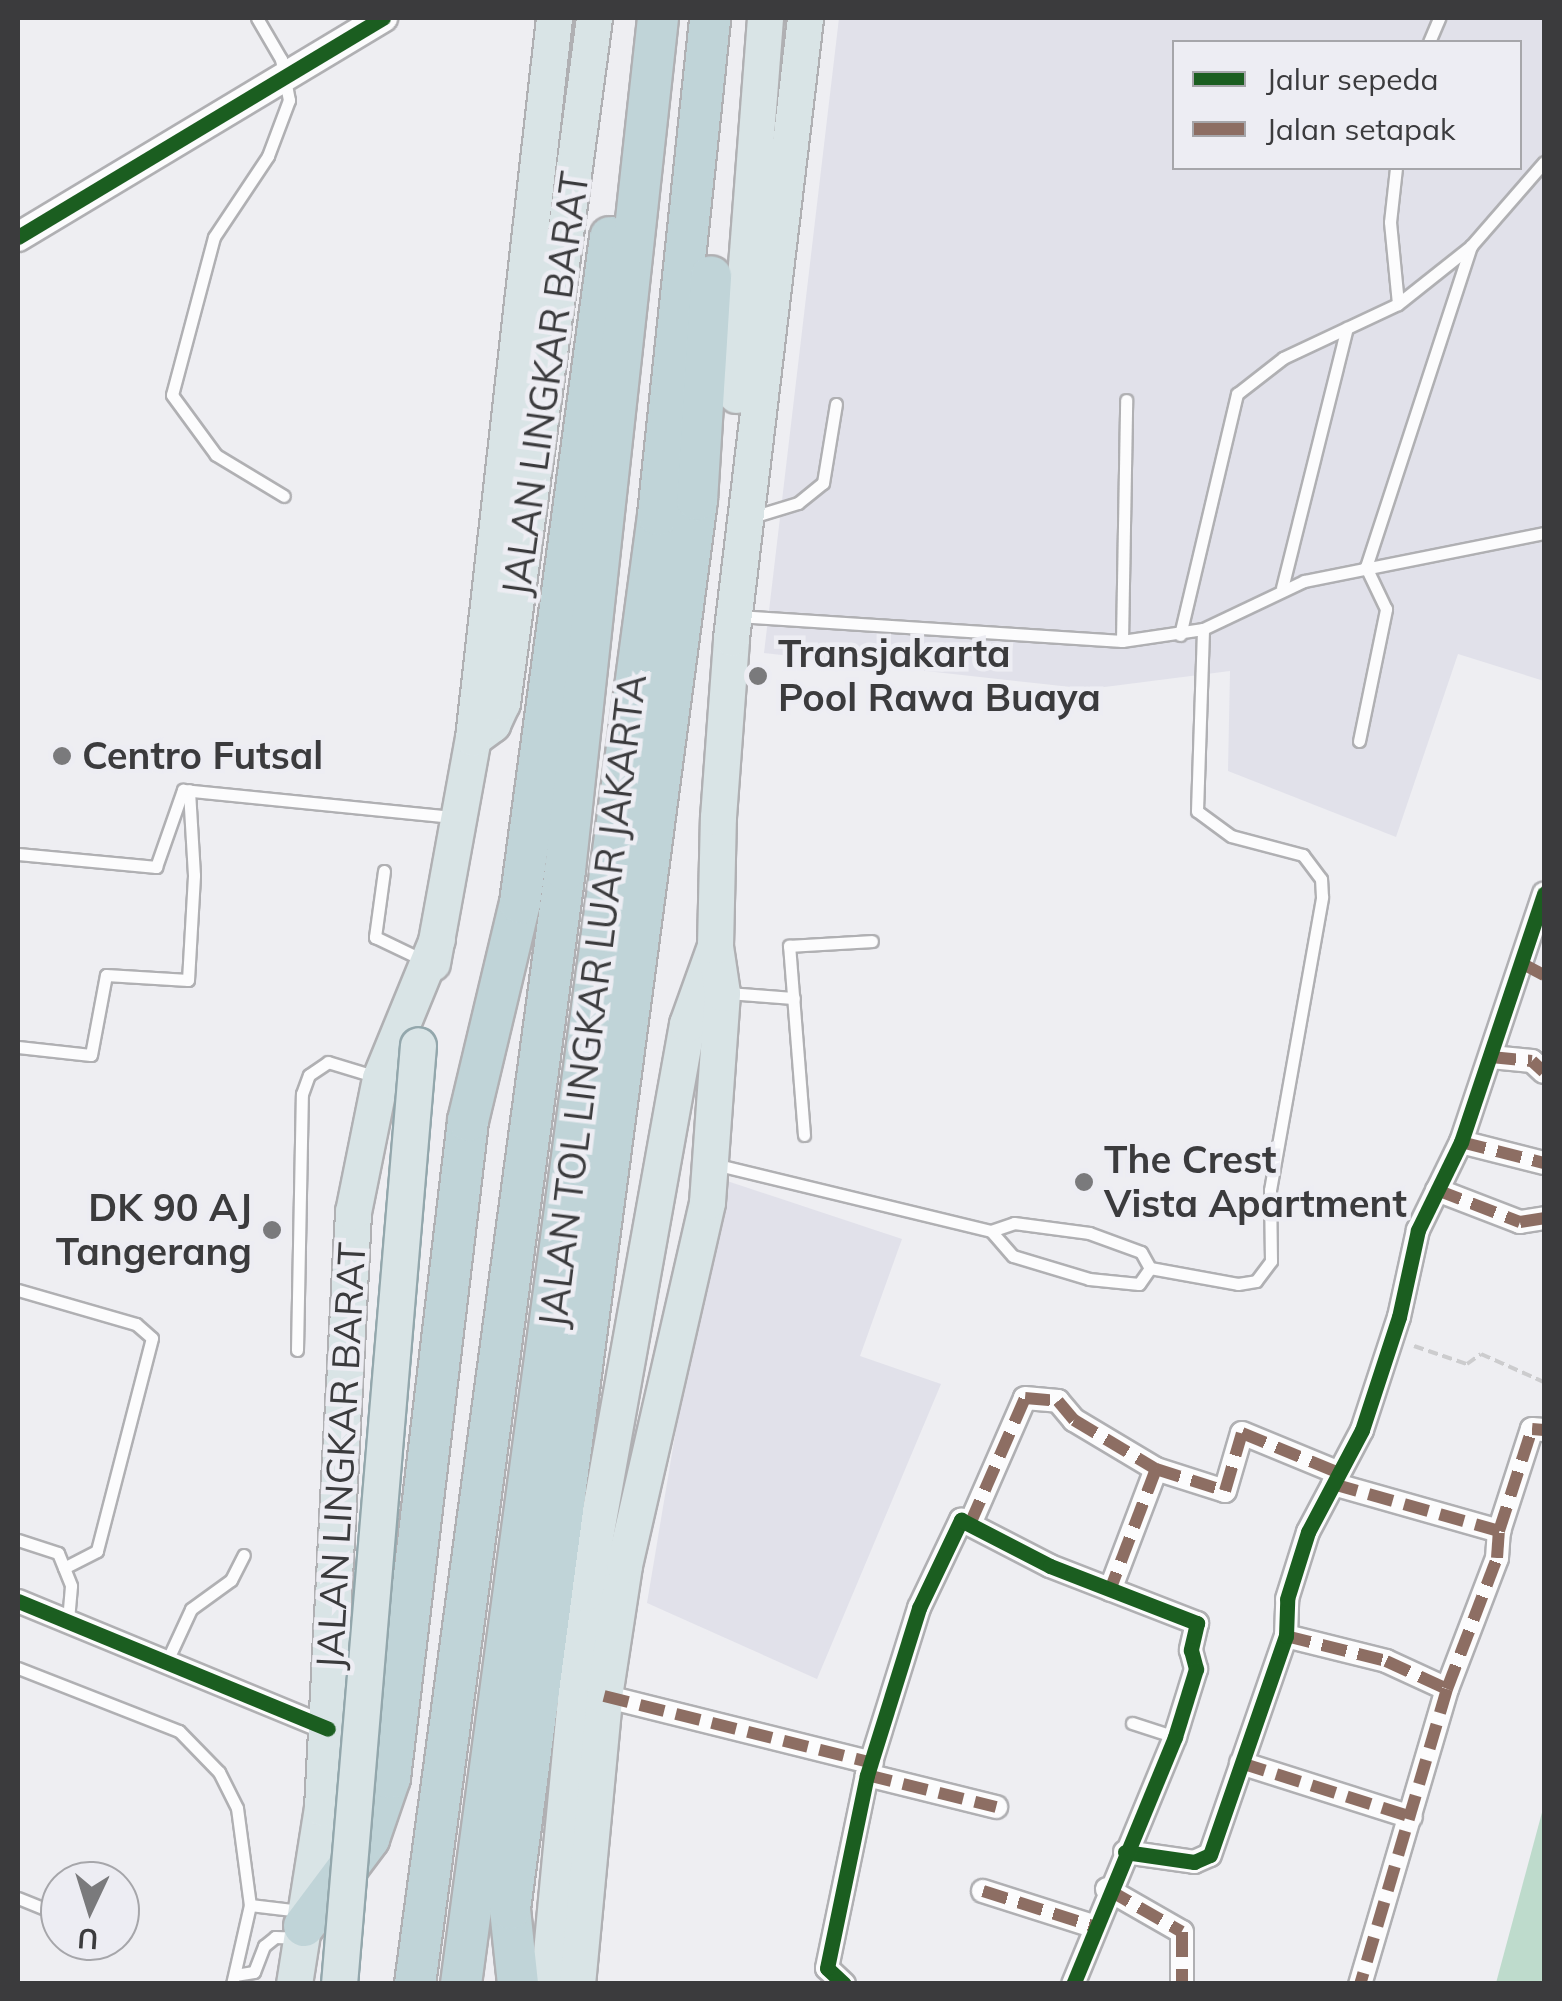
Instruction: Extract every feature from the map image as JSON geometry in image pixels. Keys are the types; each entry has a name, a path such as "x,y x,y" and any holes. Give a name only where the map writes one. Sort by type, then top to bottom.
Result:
{"highway":[{"name":"JALAN TOL LINGKAR LUAR JAKARTA","path":"415,1984 563,889 658,18"},
{"name":"JALAN TOL LINGKAR LUAR JAKARTA","path":"461,1984 549,1354 693,198 710,18"},
{"path":"304,1925 357,1856 390,1778 468,1121 520,903 614,206 647,130"},
{"path":"522,1974 515,1863 697,500 712,224 693,198"}],"main road":[{"name":"JALAN LINGKAR BARAT","path":"339,1984 418,1045 446,816 480,733 502,703 594,18"},
{"path":"734,624 723,565 765,18"},
{"path":"548,1984 585,1592 715,946 744,519 804,18"},
{"name":"JALAN LINGKAR BARAT","path":"480,733 550,25"},
{"name":"JALAN LINGKAR BARAT","path":"294,1984 328,1729 353,1212 380,1078 432,950"},
{"path":"577,1984 604,1696 632,1520 701,1248 710,1163 708,993"}],"street":[{"path":"18,236 383,18"},
{"path":"1125,1852 1204,1861 1286,1636 1287,1599 1308,1532 1362,1430 1392,1339 1418,1230 1460,1142 1544,894"},
{"path":"1522,964 1544,975"},
{"path":"1491,1057 1532,1061 1544,1072"},
{"path":"1460,1142 1544,1163"},
{"path":"1437,1190 1520,1222 1544,1218"},
{"path":"970,1524 1028,1396 1058,1402 1074,1420 1156,1469 1224,1491 1242,1433 1336,1478 1499,1530"},
{"path":"1360,1984 1447,1689 1497,1558 1499,1530 1532,1430 1544,1430"},
{"path":"1110,1590 1156,1469"},
{"path":"844,1984 827,1968 870,1769 919,1608 958,1520 1110,1590 1197,1623 1190,1650 1196,1669 1175,1737 1108,1889 1073,1984"},
{"path":"18,1601 328,1729"},
{"path":"1286,1636 1386,1662 1447,1689"},
{"path":"604,1696 996,1807"},
{"path":"1241,1763 1411,1817"},
{"path":"1108,1889 1182,1932 1182,1984"},
{"path":"983,1892 1093,1926"}],"lane":[{"path":"257,18 285,79 288,100 268,156 214,237 172,394 216,455 284,496"},
{"path":"1180,634 1237,394 1282,358 1398,304 1471,246 1544,162"},
{"path":"1396,170 1390,222 1398,304"},
{"path":"1360,741 1386,610 1366,567 1471,246"},
{"path":"1282,588 1347,328"},
{"path":"1122,641 1126,400"},
{"path":"744,519 798,503 823,483 836,404"},
{"path":"734,624 1122,641 1203,630 1282,588 1366,567 1544,533"},
{"path":"1150,1268 1238,1284 1256,1281 1271,1261 1270,1190 1322,897 1321,879 1304,855 1231,836 1197,811 1203,630"},
{"path":"18,1047 91,1055 106,975 188,980 194,876 190,790"},
{"path":"18,854 156,867 177,794 190,790 446,816"},
{"path":"384,871 375,937 432,950"},
{"path":"804,1135 794,941 872,941"},
{"path":"708,993 794,998"},
{"path":"297,1350 302,1094 309,1075 328,1062 380,1078"},
{"path":"710,1163 991,1230 1014,1223 1088,1233 1141,1252 1150,1268"},
{"path":"991,1230 1013,1256 1088,1279 1138,1284 1150,1268"},
{"path":"18,1290 136,1324 152,1338 98,1551 64,1568"},
{"path":"18,1540 52,1550 64,1568 72,1586 68,1620"},
{"path":"167,1661 190,1609 230,1580 244,1555"},
{"path":"18,1668 163,1724 219,1772 238,1808 250,1905 233,1979"},
{"path":"1132,1723 1175,1737"},
{"path":"250,1905 304,1925"},
{"path":"233,1979 254,1972 264,1946 304,1925"}],"path":[{"path":"1392,1339 1466,1364 1481,1354 1544,1382"}],"shaded area":[{"path":"839,18 1544,18 1544,681 1458,654 1396,837 1228,771 1230,671 1089,689 764,653"},
{"path":"718,1178 902,1239 860,1356 941,1384 817,1679 647,1603"}],"green space":[{"path":"1544,1805 1544,1983 1496,1983"}],"marked path":[{"path":"1523,964 1544,975"},
{"path":"1491,1057 1532,1061 1544,1072"},
{"path":"1461,1142 1544,1163"},
{"path":"1437,1190 1520,1222 1544,1218"},
{"path":"970,1524 1025,1398 1058,1401 1074,1420 1156,1469 1110,1590"},
{"path":"1447,1689 1497,1558 1499,1531 1532,1429 1544,1430"},
{"path":"1156,1469 1225,1491 1242,1433 1339,1473"},
{"path":"1333,1484 1499,1531"},
{"path":"1286,1636 1386,1661 1447,1689 1360,1984"},
{"path":"604,1696 872,1763"},
{"path":"1241,1763 1411,1817"},
{"path":"867,1775 996,1807"},
{"path":"1107,1889 1182,1932 1182,1984"},
{"path":"983,1891 1093,1926"}],"cycle path":[{"path":"18,237 383,18"},
{"path":"1125,1852 1194,1862 1210,1855 1286,1636 1287,1599 1308,1532 1362,1430 1399,1317 1418,1230 1461,1142 1544,894"},
{"path":"844,1984 827,1968 867,1775 919,1608 961,1520 1050,1566 1197,1623 1191,1650 1196,1669 1175,1737 1073,1984"},
{"path":"18,1601 328,1729"}],"place":[{"name":"Transjakarta Pool Rawa Buaya","path":"758,676"},
{"name":"Centro Futsal","path":"62,756"},
{"name":"The Crest Vista Apartment","path":"1084,1182"},
{"name":"DK 90 AJ Tangerang","path":"272,1230"}]}
